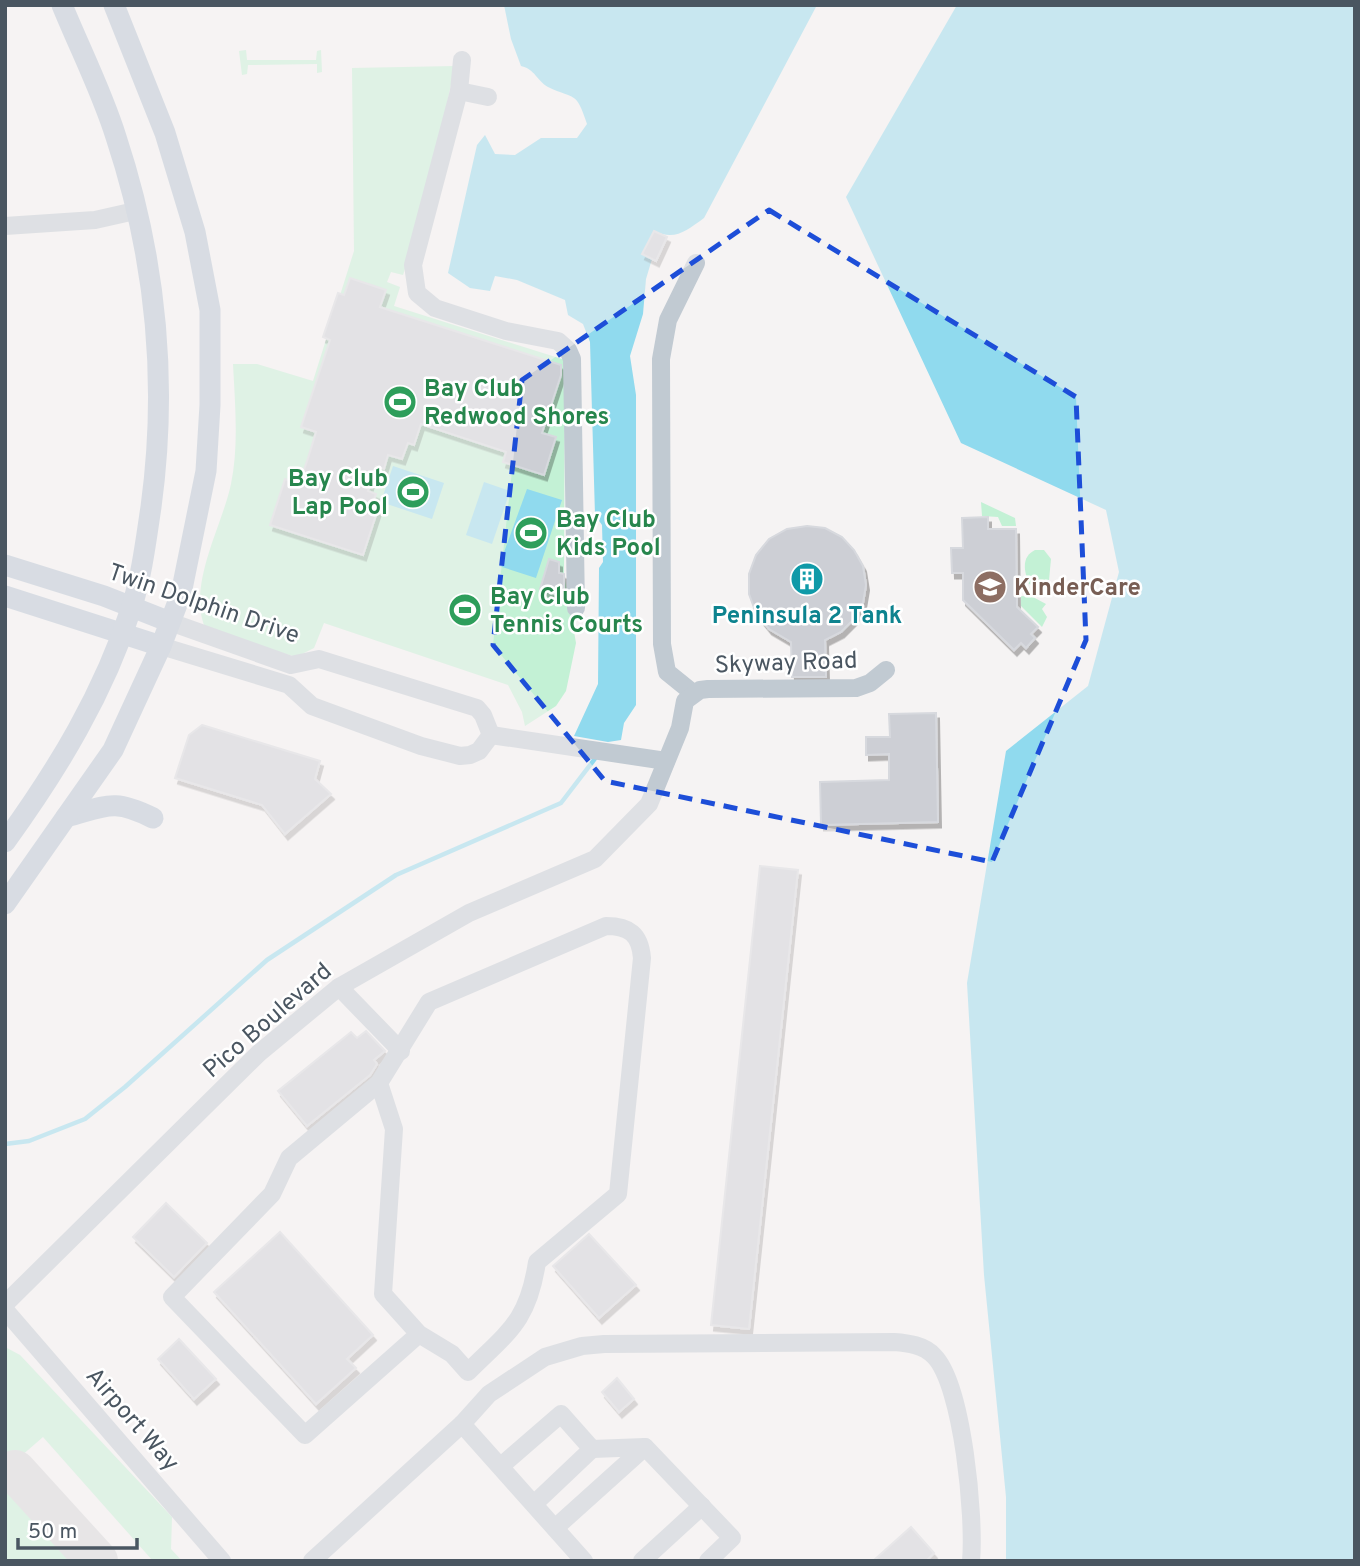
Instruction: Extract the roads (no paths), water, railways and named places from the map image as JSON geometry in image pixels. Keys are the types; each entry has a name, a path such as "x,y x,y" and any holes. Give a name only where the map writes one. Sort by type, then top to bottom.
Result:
{"main road":[{"path":"5,842 51,780 75,738 131,607 149,525 160,408 156,311 135,211 116,137 62,5"},
{"path":"5,904 113,750 161,646 181,594 206,471 210,405 209,310 195,232 165,133 114,5"},
{"name":"Twin Dolphin Drive","path":"5,565 170,622"},
{"name":"Twin Dolphin Drive","path":"5,596 161,646"},
{"path":"66,817 113,804 127,805 153,818"}],"street":[{"path":"462,60 458,92 413,265 414,282 422,299 435,308 506,331 558,341 568,350 572,359 576,608"},
{"path":"458,92 488,97"},
{"path":"5,226 95,220 135,211"},
{"path":"692,693 667,672 662,644 662,359 668,320 696,263"},
{"name":"Twin Dolphin Drive","path":"161,646 289,685 312,706 421,746 460,756 470,755 479,751 491,735 484,715 477,708 319,659 305,664 278,661 170,622"},
{"name":"Skyway Road","path":"610,844 649,804 680,728 685,701 692,693 708,689 856,688 870,683 886,670"},
{"path":"491,735 666,761"},
{"name":"Pico Boulevard","path":"5,1304 259,1053 339,987 470,914 595,859 610,844"},
{"path":"379,1083 394,1129 383,1294 419,1334 452,1354 468,1373 522,1317 532,1292 537,1262 618,1194 641,944 635,933 628,929 606,926 492,972 429,1002 379,1083 289,1158 272,1194 172,1297 305,1435 419,1334"},
{"path":"339,987 401,1051"},
{"name":"Airport Way","path":"5,1310 222,1561"},
{"path":"313,1561 461,1424 489,1394 545,1357 582,1346 912,1343 934,1355 940,1364 957,1416 972,1510 971,1561"},
{"path":"501,1466 561,1414 592,1449"},
{"path":"461,1424 584,1561"},
{"path":"534,1504 592,1449 645,1447 732,1538 708,1561"},
{"path":"555,1528 645,1447"},
{"path":"642,1561 702,1506"}],"water":[{"path":"504,5 817,5 704,218 674,235 654,231 643,254 652,259 646,279 643,314 630,356 636,395 636,705 624,723 621,740 608,742 574,736 598,684 599,568 603,562 602,525 595,515 590,342 583,324 568,315 565,300 517,280 495,276 490,291 470,288 448,273 477,145 485,135 495,154 515,155 541,138 577,138 587,124 574,98 548,87 530,70 521,66 511,39"},
{"path":"957,5 1355,5 1355,1561 1006,1561 1006,1497 984,1275 967,983 1006,751 1088,686 1119,572 1106,510 961,443 846,197"},
{"name":"Bay Club Lap Pool","path":"393,466 444,483 432,519 381,502"},
{"path":"484,482 510,491 492,544 466,535"},
{"name":"Bay Club Kids Pool","path":"527,489 562,500 536,578 499,566"}],"waterway":[{"path":"5,1144 29,1141 85,1119 125,1087 267,960 396,875 561,803 597,756"}],"place":[{"name":"Bay Club Redwood Shores","path":"400,402"},
{"name":"Bay Club Lap Pool","path":"413,492"},
{"name":"Bay Club Kids Pool","path":"531,533"},
{"name":"Peninsula 2 Tank","path":"807,579"},
{"name":"KinderCare","path":"990,587"},
{"name":"Bay Club Tennis Courts","path":"465,610"}]}
